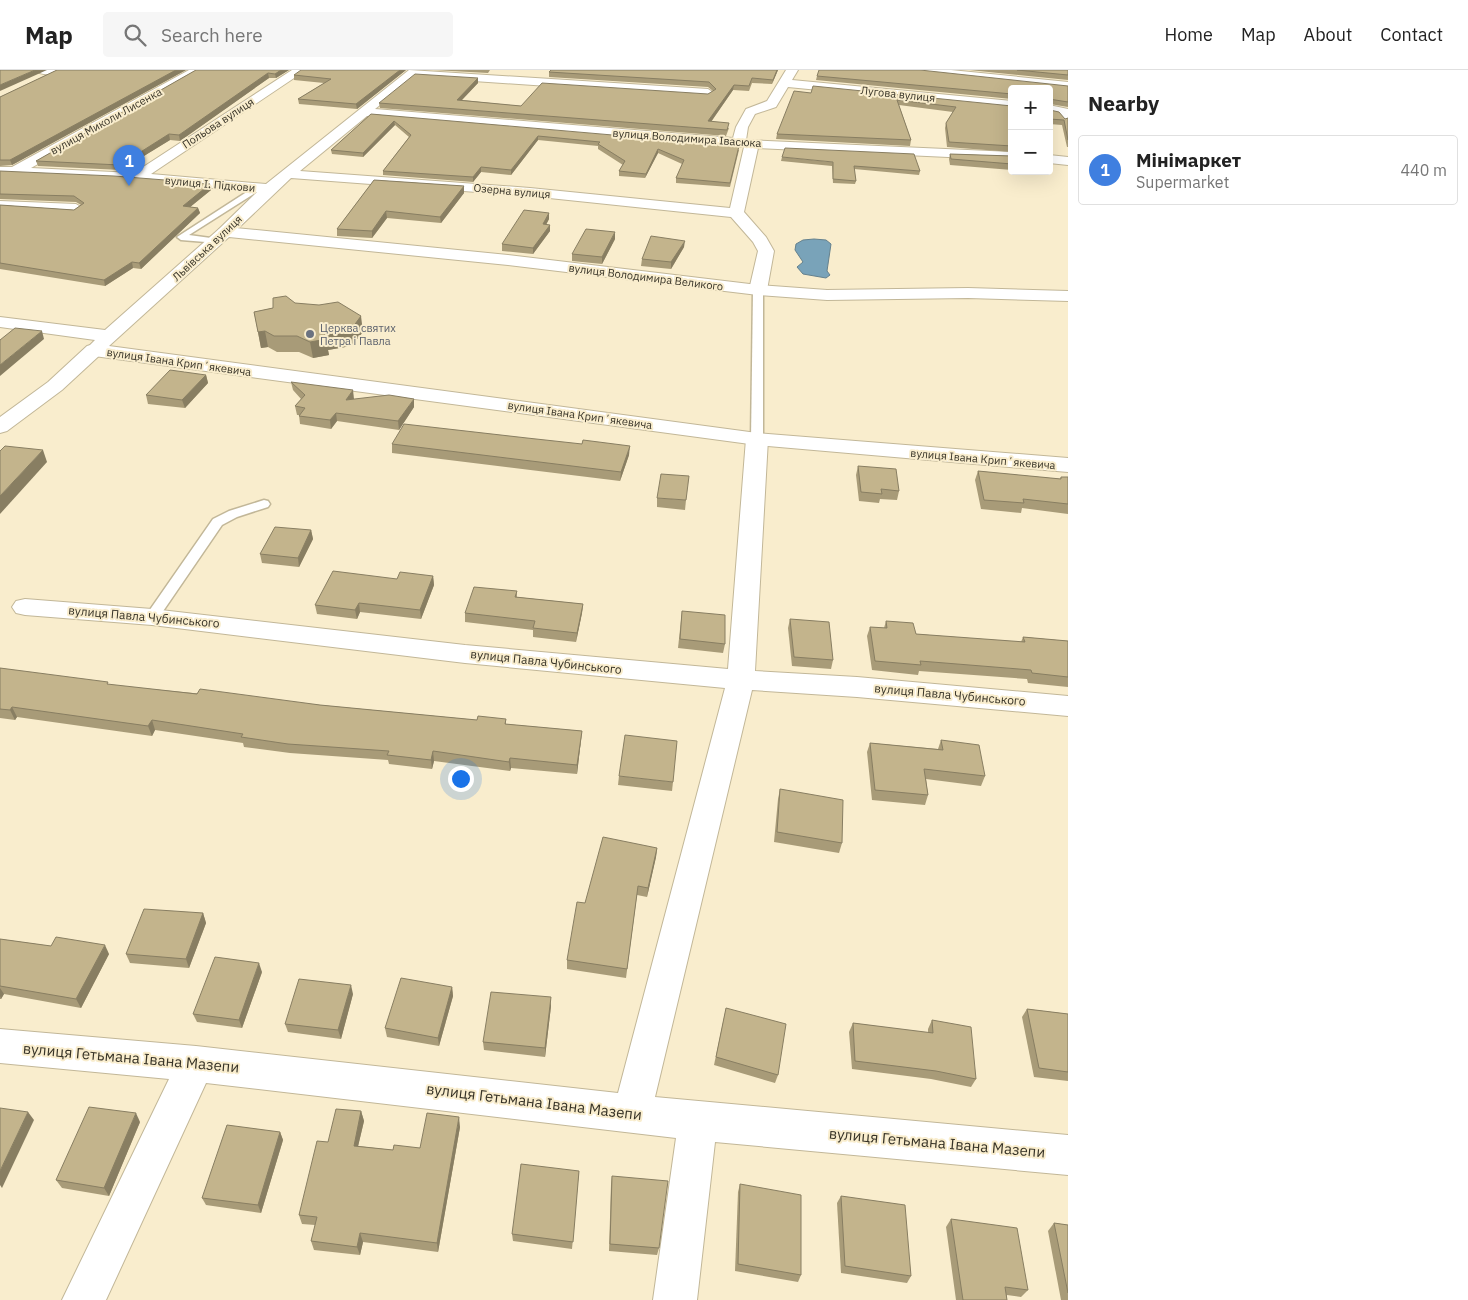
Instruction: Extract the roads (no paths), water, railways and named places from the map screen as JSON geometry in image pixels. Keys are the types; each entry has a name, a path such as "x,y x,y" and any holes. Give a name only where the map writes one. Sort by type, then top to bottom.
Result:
{"street":[{"path":"40,70 59,71"},
{"name":"вулиця Миколи Лисенка","path":"16,171 197,70"},
{"name":"Польова вулиця","path":"137,177 300,70"},
{"path":"758,290 766,251 760,240 736,213 746,144 742,127 750,112 772,104 792,70"},
{"path":"919,70 1068,86"},
{"path":"986,70 1014,77 1016,81"},
{"path":"33,83 59,71"},
{"path":"414,71 708,92"},
{"name":"Львівська вулиця","path":"0,427 55,386 220,236 264,189 288,174 414,71"},
{"name":"Лугова вулиця","path":"784,83 1008,105"},
{"path":"1053,110 1064,112 1068,119"},
{"name":"вулиця Володимира Івасюка","path":"363,112 746,144 1008,156"},
{"path":"1053,159 1068,161"},
{"name":"вулиця І. Підкови","path":"0,172 16,171 137,177 264,189"},
{"name":"Озерна вулиця","path":"288,174 530,192 736,213"},
{"path":"0,205 76,209"},
{"name":"вулиця Володимира Великого","path":"220,236 508,260 758,290 826,295 968,293 1068,296"},
{"path":"0,322 109,336"},
{"name":"вулиця Івана Крипʼякевича","path":"94,350 757,439 1068,465"},
{"path":"632,1114 741,680 757,439"},
{"name":"вулиця Павла Чубинського","path":"25,607 152,617 293,632 465,654 741,680 857,687 1068,706"},
{"name":"вулиця Гетьмана Івана Мазепи","path":"0,1046 196,1064 698,1122 1068,1156"},
{"path":"84,1300 196,1064"},
{"path":"675,1300 698,1122"}],"lane":[{"path":"220,236 181,237 264,189"},
{"path":"757,439 758,290"},
{"path":"152,617 217,522 233,514 264,504"}],"water":[{"path":"803,240 826,240 831,244 827,271 830,275 826,278 803,274 797,267 803,262 795,250 796,244"}],"place":[{"name":"Мінімаркет","path":"129,186"},
{"name":"Церква святих Петра і Павла","path":"310,334"}]}
